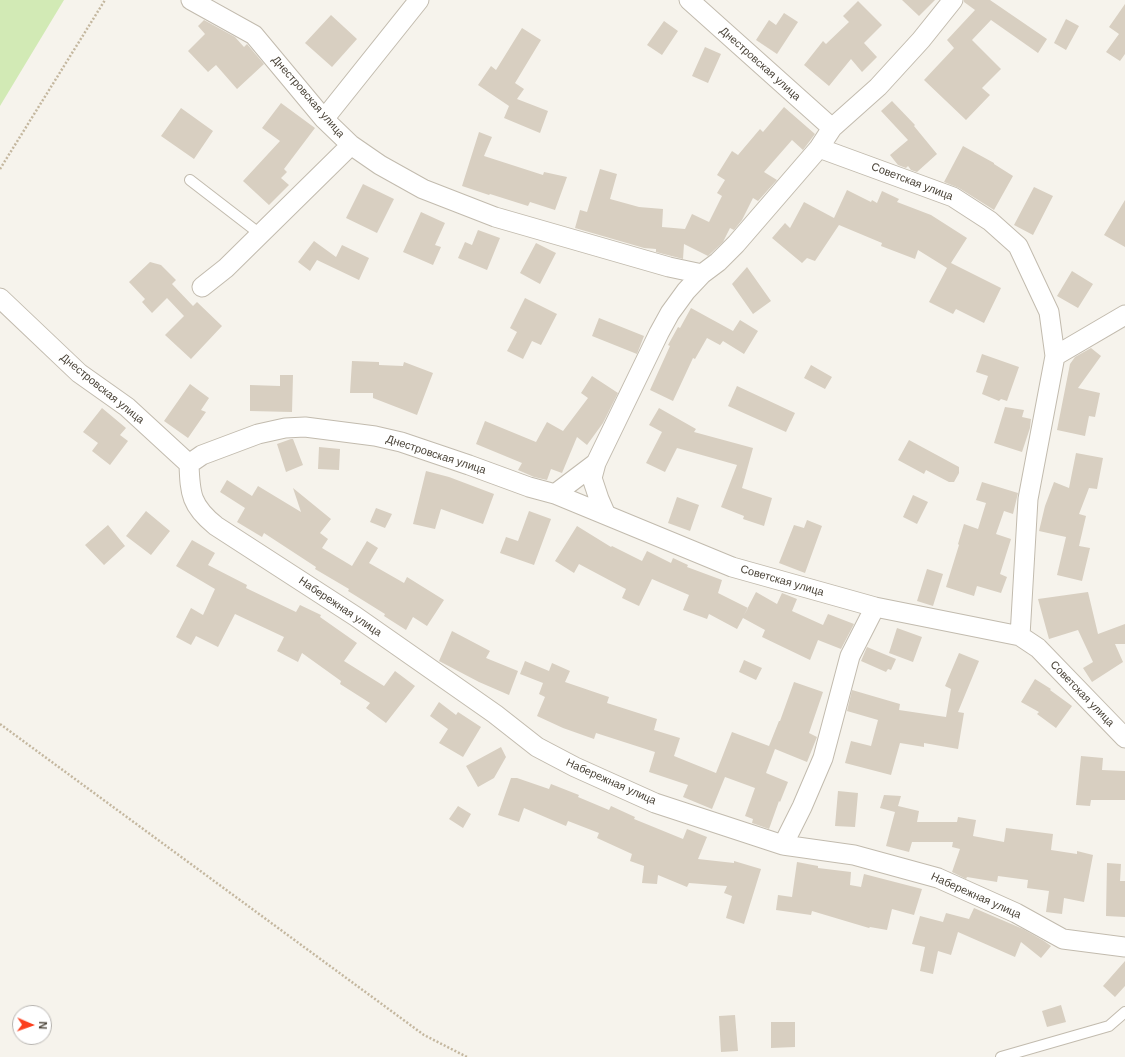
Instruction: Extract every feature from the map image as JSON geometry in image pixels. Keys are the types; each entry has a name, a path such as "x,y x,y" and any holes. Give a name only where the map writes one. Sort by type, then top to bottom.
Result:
{"street":[{"name":"Днестровская улица","path":"191,0 254,34 324,119 351,145 380,165 423,189 495,217 669,267 702,274"},
{"path":"324,119 419,0"},
{"name":"Днестровская улица","path":"689,0 832,128"},
{"path":"606,515 598,499 592,478 596,463 670,313 686,291 702,274 718,262 736,244 819,148 832,128 878,87 921,40 953,0"},
{"path":"202,287 226,268 351,145"},
{"name":"Советская улица","path":"819,148 953,197 990,221 1018,246 1048,312 1055,356 1028,499 1020,636"},
{"name":"Днестровская улица","path":"0,298 79,373 127,407 189,464 202,455 258,434 285,428 305,427 375,436 401,442 529,487 555,494"},
{"path":"1055,356 1125,316"},
{"path":"555,494 596,463"},
{"name":"Набережная улица","path":"189,464 190,488 197,507 203,516 216,526 356,616 495,714 537,747 575,767 655,803 783,845 854,854 938,878 1016,913 1063,939 1125,947"},
{"name":"Советская улица","path":"555,494 732,567 875,607 1020,636 1038,648 1125,738"},
{"path":"783,845 802,807 823,758 850,656 875,607"}],"lane":[{"path":"190,180 260,234"},
{"path":"1001,1057 1109,1026 1125,1012"}],"path":[{"path":"0,169 105,0"},
{"path":"0,724 424,1035 467,1057"}],"green space":[{"path":"0,0 64,0 0,106"}],"building":[{"path":"902,0 935,0 919,16"},
{"path":"964,0 990,0 1047,39 1038,53 991,20 972,40 1001,69 982,88 990,95 966,120 924,80 954,48 947,40 975,10 964,2"},
{"path":"858,1 882,25 864,43 877,57 862,72 851,59 829,86 804,65 823,41 826,44 849,22 843,16"},
{"path":"1125,4 1125,54 1120,61 1106,52 1119,34 1109,27"},
{"path":"784,13 798,22 777,54 756,40 769,20 776,25"},
{"path":"331,15 357,39 332,67 305,43"},
{"path":"1066,19 1079,26 1066,50 1054,43"},
{"path":"204,20 235,37 244,47 247,44 264,64 237,89 216,65 208,72 188,51 205,34 198,26"},
{"path":"664,21 678,31 662,55 647,45"},
{"path":"522,28 541,40 515,83 524,89 517,99 548,111 540,133 504,118 509,106 478,85 491,66 496,70"},
{"path":"705,47 721,54 708,83 692,76"},
{"path":"892,101 915,125 914,126 937,154 917,172 911,170 908,166 906,168 898,165 890,155 908,140 881,111"},
{"path":"281,103 315,128 284,169 287,172 281,178 289,185 269,205 243,181 280,141 262,128"},
{"path":"784,107 815,134 803,150 792,140 764,172 777,180 758,201 753,198 742,220 734,230 730,228 723,242 708,256 684,244 683,259 656,252 656,249 644,248 575,228 580,210 587,212 600,169 617,174 610,199 639,207 663,209 662,227 685,229 692,214 709,222 722,196 717,193 725,180 717,175 732,151 738,155 760,129 763,132"},
{"path":"181,108 213,131 194,159 161,136"},
{"path":"479,132 492,137 484,156 543,175 544,172 567,177 555,210 530,202 528,206 462,186"},
{"path":"963,146 994,163 1013,176 994,210 959,188 944,182"},
{"path":"363,184 394,199 377,233 346,218"},
{"path":"1034,187 1053,196 1033,235 1014,225"},
{"path":"847,190 871,202 872,200 877,203 882,191 899,199 897,202 931,215 967,238 951,263 1001,288 984,323 956,309 953,314 929,302 947,268 918,250 915,259 881,246 882,243 839,225 815,261 807,258 802,263 772,238 785,223 790,228 804,202 834,218"},
{"path":"1125,200 1125,247 1104,235"},
{"path":"421,212 445,223 435,245 441,247 433,265 403,252"},
{"path":"478,230 500,238 487,270 458,258 465,242 472,245"},
{"path":"314,241 336,257 342,245 369,258 359,280 317,260 310,271 298,262"},
{"path":"536,243 556,253 540,284 520,273"},
{"path":"150,262 161,265 176,280 172,284 193,306 197,302 222,326 191,359 165,335 184,316 167,298 152,313 142,302 145,299 129,282"},
{"path":"747,267 771,301 753,314 732,284"},
{"path":"1072,271 1093,284 1078,308 1057,296"},
{"path":"525,298 557,314 541,345 532,341 523,359 507,351 517,332 510,328"},
{"path":"691,308 733,331 740,320 758,331 744,354 723,341 720,345 707,338 695,359 693,358 673,401 650,390 670,346 668,345 678,327 680,328"},
{"path":"599,318 644,336 637,354 592,336"},
{"path":"1091,348 1101,356 1078,388 1100,393 1095,417 1089,416 1085,436 1057,430 1070,364 1075,357"},
{"path":"982,354 1019,367 1007,401 1001,399 999,401 982,394 988,376 976,372"},
{"path":"352,361 379,362 379,365 403,366 404,362 433,373 417,415 373,398 373,393 350,393"},
{"path":"811,365 832,377 825,389 804,378"},
{"path":"280,375 293,375 292,412 250,411 250,385 280,386"},
{"path":"592,376 618,393 603,423 587,445 577,437 562,473 551,469 547,480 534,477 518,470 522,463 476,444 485,421 536,442 547,422 563,431 588,398 581,393"},
{"path":"190,384 209,398 201,410 206,412 188,438 164,421"},
{"path":"737,386 795,413 786,432 728,406"},
{"path":"1005,407 1024,410 1022,417 1031,419 1030,428 1022,452 994,443"},
{"path":"102,408 126,428 120,435 128,441 110,465 92,451 98,443 83,432"},
{"path":"659,408 696,429 694,432 753,448 742,488 772,498 764,526 743,519 744,516 721,507 737,465 677,448 665,472 646,463 662,432 649,425"},
{"path":"293,439 303,465 286,472 277,444"},
{"path":"909,440 959,467 959,473 954,482 949,482 926,470 924,474 898,460"},
{"path":"319,447 340,449 339,470 318,469"},
{"path":"1076,453 1103,458 1097,489 1089,488 1079,514 1086,516 1079,546 1090,548 1082,581 1057,575 1066,537 1039,531 1045,506 1054,482 1069,488"},
{"path":"426,471 449,477 494,494 483,524 441,509 435,529 413,524"},
{"path":"227,480 252,496 258,486 301,512 293,488 331,519 320,533 328,539 322,548 352,566 367,541 378,548 369,563 404,583 407,577 444,600 427,626 413,617 406,630 384,616 385,614 348,591 349,589 315,569 316,567 264,533 262,537 237,522 245,508 220,492"},
{"path":"982,482 1018,493 1013,514 1004,511 996,534 1011,539 1000,574 1007,577 1001,593 977,586 974,596 946,587 964,524 978,529 986,503 976,500"},
{"path":"913,495 928,502 917,524 903,517"},
{"path":"677,497 699,505 690,531 668,523"},
{"path":"376,508 392,514 385,528 370,522"},
{"path":"146,511 170,531 151,555 126,536"},
{"path":"529,511 551,519 534,565 500,553 506,537 518,541"},
{"path":"807,520 822,526 805,573 779,563 794,525 804,528"},
{"path":"108,525 125,546 104,565 85,545"},
{"path":"577,526 611,547 612,546 642,561 647,551 671,563 673,558 688,565 687,567 722,580 718,593 748,608 756,592 777,604 782,593 797,599 792,611 823,625 828,614 854,624 841,649 818,640 810,660 762,637 765,630 743,618 737,629 709,614 707,619 683,610 689,595 652,579 639,606 622,598 626,589 579,564 574,573 555,561"},
{"path":"192,540 215,553 208,565 247,585 246,588 296,612 300,605 321,615 320,617 357,643 344,661 384,686 395,671 415,686 386,723 366,708 370,703 340,684 341,681 302,653 298,662 277,651 284,637 235,614 218,647 196,636 191,645 176,637 191,608 203,615 215,589 176,566"},
{"path":"927,569 943,574 933,606 917,601"},
{"path":"1088,592 1098,634 1125,624 1125,644 1115,644 1123,662 1092,682 1083,668 1093,662 1078,630 1049,639 1038,599"},
{"path":"897,628 922,637 913,662 889,653"},
{"path":"452,631 490,651 486,658 518,671 509,695 479,682 439,661"},
{"path":"867,647 896,659 891,670 888,669 886,672 861,661"},
{"path":"959,653 979,661 958,712 964,713 958,749 924,743 924,747 900,743 891,775 845,763 851,741 871,746 878,720 847,711 852,690 900,704 899,710 946,717 951,689 945,686"},
{"path":"744,660 762,668 756,680 739,672"},
{"path":"525,661 549,671 552,663 570,671 565,682 609,697 607,703 657,719 654,730 680,738 674,756 716,773 732,732 769,746 794,682 823,692 809,733 817,737 807,762 775,749 766,773 788,782 780,802 779,801 769,829 752,823 753,819 745,816 755,788 725,777 712,809 683,797 688,785 649,772 655,752 596,733 594,739 563,728 537,716 545,697 539,694 543,683 520,674"},
{"path":"1035,679 1051,689 1050,690 1072,706 1056,728 1037,714 1039,712 1021,702"},
{"path":"439,702 456,715 458,712 481,727 463,757 439,743 448,729 430,716"},
{"path":"501,747 506,757 494,778 478,787 466,766"},
{"path":"1081,756 1103,758 1102,770 1125,771 1125,800 1091,800 1090,806 1076,805"},
{"path":"511,778 517,778 549,789 551,784 579,795 578,797 609,810 611,806 635,817 634,819 683,839 687,829 707,837 698,859 734,863 734,861 761,869 744,924 726,918 732,896 724,893 727,886 689,883 687,887 658,875 657,884 642,883 644,866 630,861 632,854 597,838 599,833 568,821 566,826 524,808 519,822 498,815"},
{"path":"838,791 858,793 855,827 835,826"},
{"path":"884,795 901,796 898,806 919,811 917,822 957,822 958,817 976,820 973,836 1004,842 1006,828 1053,834 1051,850 1077,854 1077,851 1093,855 1084,902 1064,898 1062,914 1046,912 1049,891 1027,888 1028,880 998,876 997,882 967,877 966,879 952,872 960,849 952,847 953,842 912,842 909,852 886,846 895,812 880,808"},
{"path":"458,806 471,814 463,828 449,819"},
{"path":"797,862 818,866 818,868 851,872 850,885 861,887 864,874 922,889 914,915 892,909 887,930 869,928 812,911 811,915 776,910 778,895 792,897"},
{"path":"1107,863 1121,864 1120,881 1125,881 1125,917 1106,916"},
{"path":"974,908 1023,929 1051,946 1041,958 1021,942 1015,957 958,932 951,955 938,951 933,974 920,971 925,947 912,944 920,916 943,922 946,913 969,919"},
{"path":"1125,961 1125,986 1115,997 1103,986"},
{"path":"1061,1005 1066,1022 1047,1027 1042,1011"},
{"path":"735,1015 738,1051 721,1052 719,1016"},
{"path":"771,1022 795,1022 795,1047 771,1048"}]}
